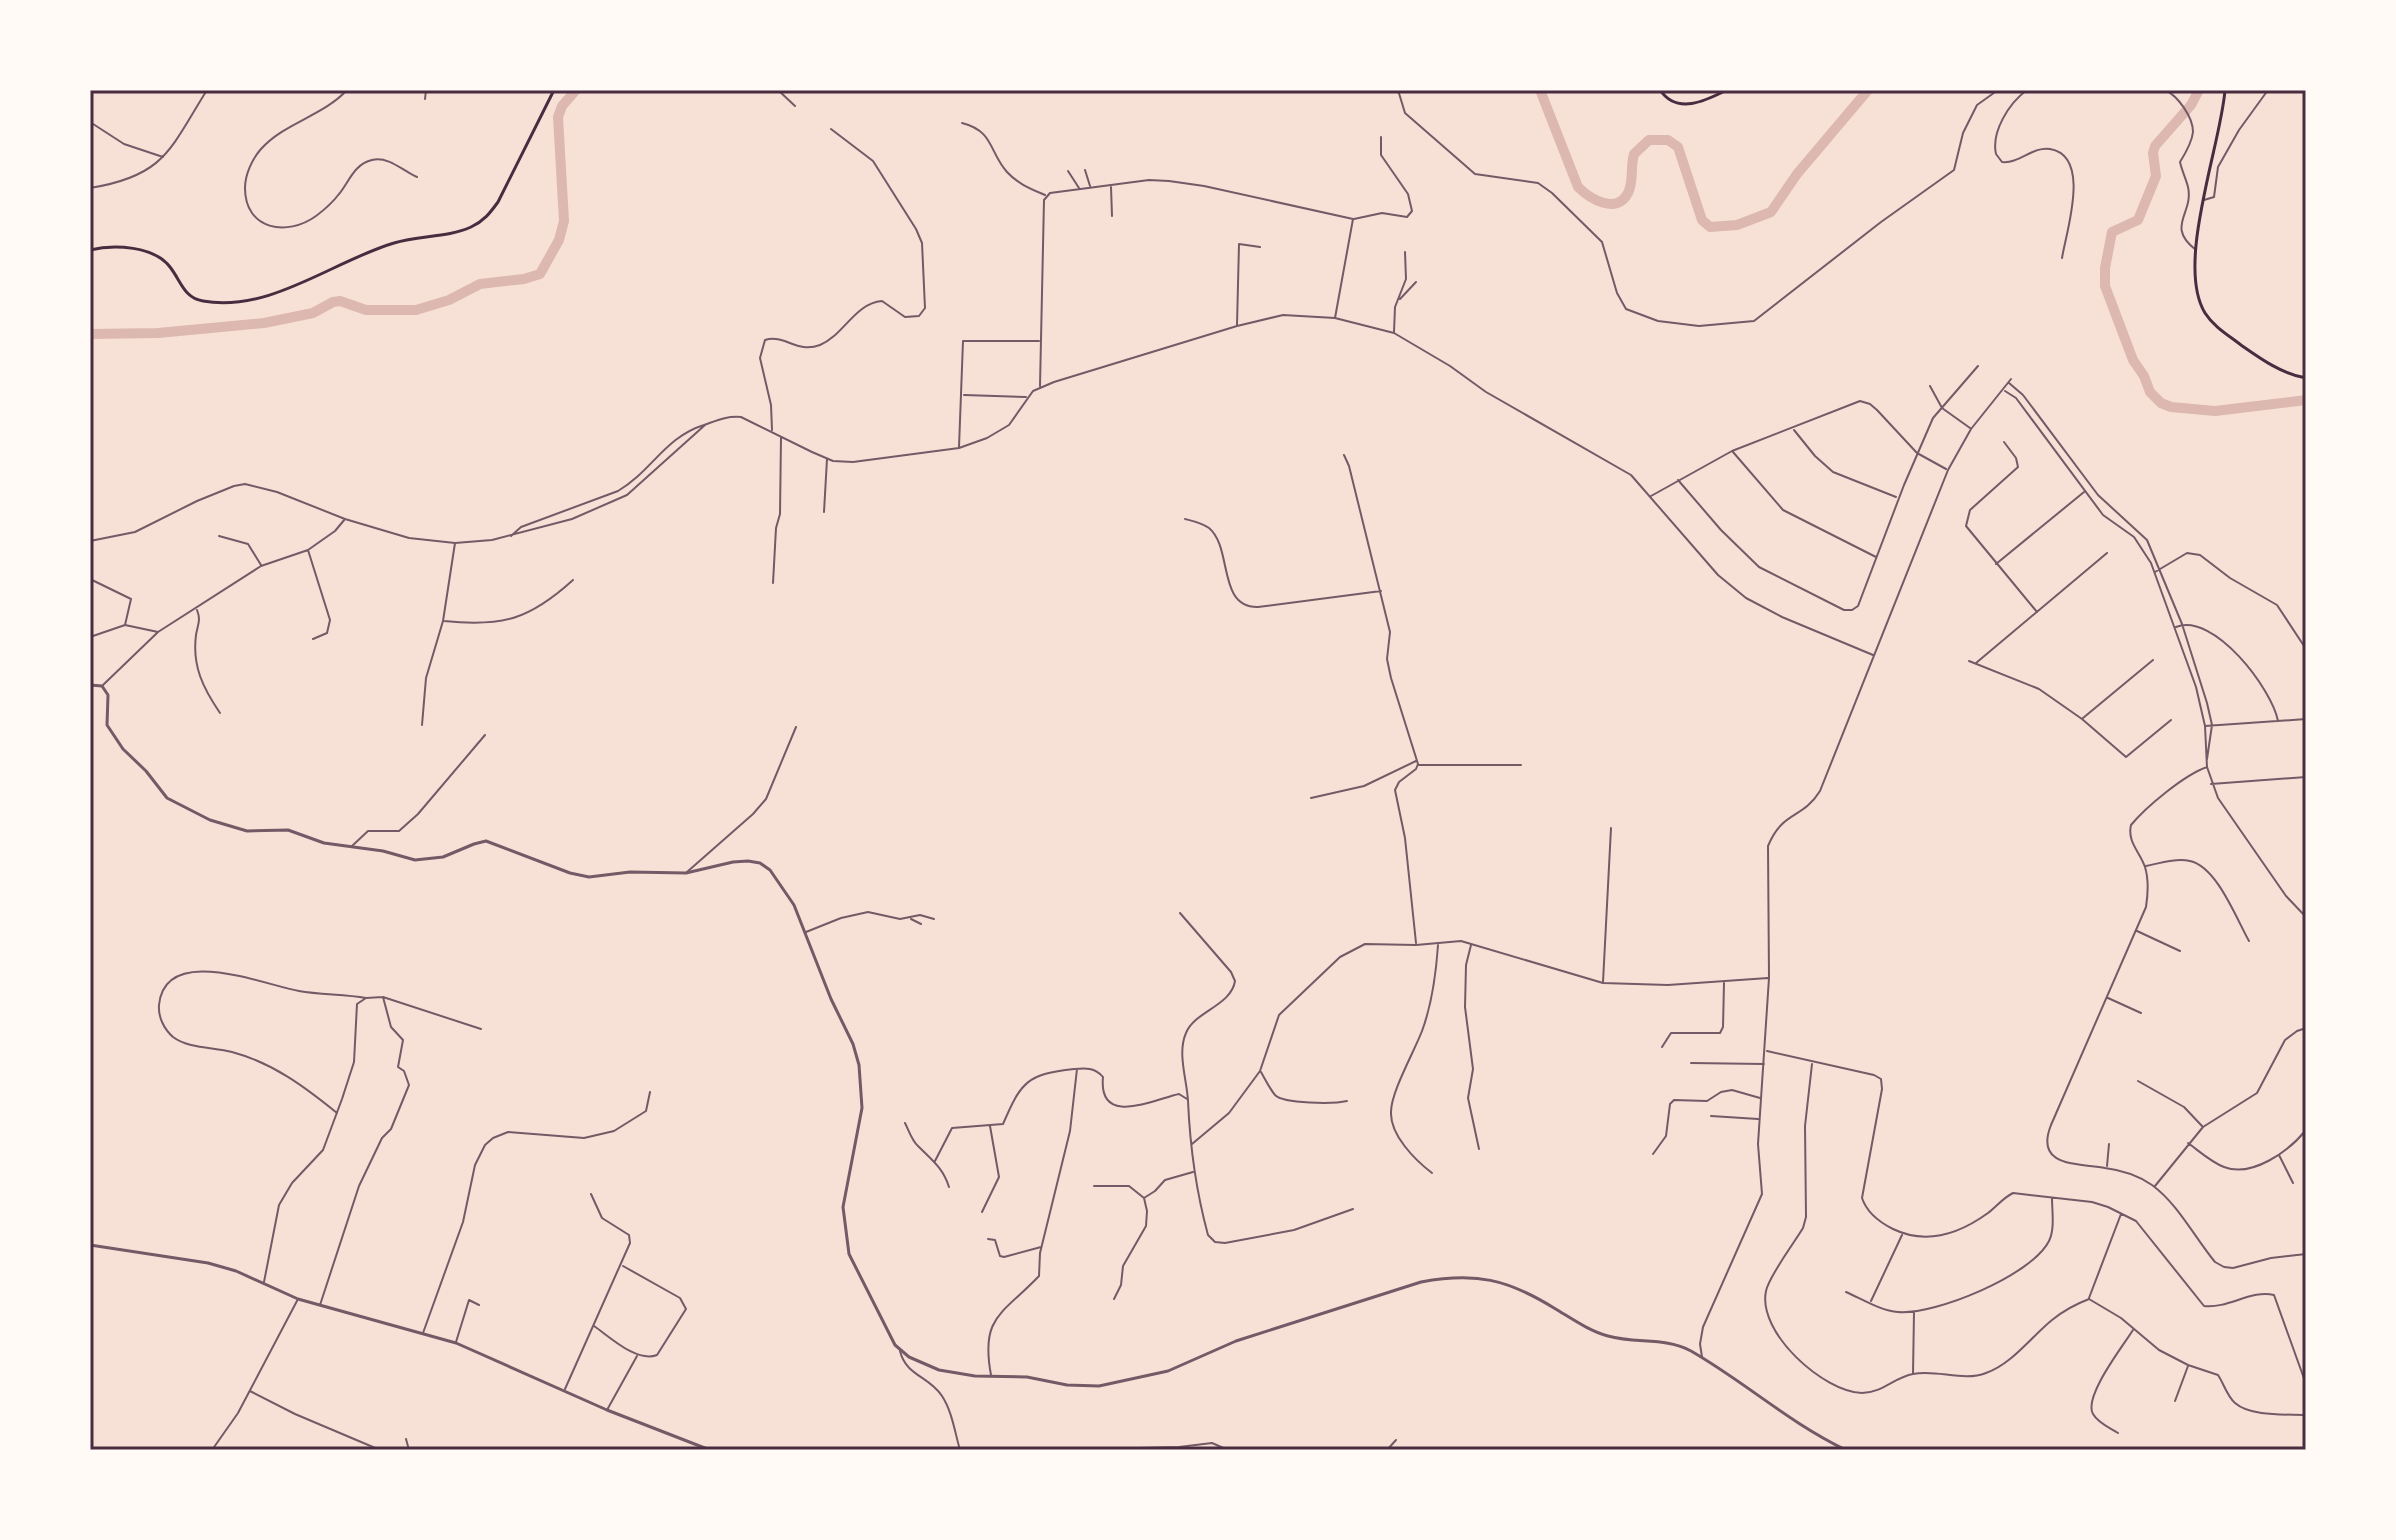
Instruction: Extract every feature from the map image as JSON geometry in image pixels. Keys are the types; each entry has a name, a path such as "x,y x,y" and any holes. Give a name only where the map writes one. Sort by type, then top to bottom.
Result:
{"main road":[{"path":"90,250 124,248 155,255 171,268 184,291 192,298 219,303 296,287 367,252 395,242 470,227 487,218 498,202 554,90"},
{"path":"1660,90 1671,102 1687,106 1727,90"},
{"path":"2225,90 2203,201 2197,251 2198,291 2203,311 2216,327 2264,361 2293,376 2306,378"}],"street":[{"path":"90,188 115,184 146,172 164,158 207,90"},
{"path":"347,90 322,111 261,148 245,182 245,200 253,217 266,225 280,228 299,225 315,216 338,195 354,171 371,160 390,162 417,177"},
{"path":"425,99 426,90"},
{"path":"778,90 795,106"},
{"path":"1398,90 1405,113 1475,174 1538,183 1552,193 1602,242 1617,293 1626,309 1658,321 1699,326 1754,321 1881,222 1954,170 1963,133 1977,105 1998,90"},
{"path":"2027,90 2012,105 1995,136 1996,154 2002,162 2012,163 2041,149 2052,149 2072,170 2075,190 2062,258"},
{"path":"2165,90 2176,96 2189,117 2193,131 2180,162 2188,188 2181,232 2185,241 2197,251"},
{"path":"2203,201 2214,197 2218,167 2239,130 2268,90"},
{"path":"90,122 124,144 164,158"},
{"path":"962,123 988,138 998,160 1018,183 1047,196"},
{"path":"772,431 771,405 760,358 765,340 777,339 809,349 826,343 843,325 874,302 882,301 905,317 912,318 919,316 925,308 922,243 916,229 873,161 831,129"},
{"path":"1041,388 1039,341 1044,200 1050,193 1149,180 1179,182 1353,219 1382,213 1407,217 1412,211 1408,194 1381,155 1381,137"},
{"path":"1085,170 1090,188"},
{"path":"1068,171 1079,189"},
{"path":"1111,186 1112,216"},
{"path":"1335,318 1353,219"},
{"path":"1237,326 1239,244 1260,247"},
{"path":"1394,333 1395,307 1406,279 1405,252"},
{"path":"1399,299 1416,282"},
{"path":"511,536 521,527 618,491 632,483 689,428 728,416 741,417 827,458 853,462 959,448 1003,430 1015,419 1028,397 1041,388 1237,326 1283,315 1335,318 1394,333 1450,366 1486,392 1631,475 1718,575 1746,598 1782,617 1873,655"},
{"path":"959,448 963,341 1039,341"},
{"path":"1678,480 1721,530 1759,567 1844,610 1852,610 1858,606 1933,418 1978,366"},
{"path":"1702,1358 1700,1344 1703,1327 1762,1194 1759,1119 1769,978 1768,846 1777,827 1786,818 1811,806 1820,791 1948,470 1971,429 2011,379"},
{"path":"2009,383 2023,395 2098,495 2147,540 2182,624 2207,703 2212,725 2206,760"},
{"path":"1930,386 1942,408 1971,429"},
{"path":"2004,390 2016,398 2103,515 2142,547 2196,687 2205,726 2206,760 2211,784 2286,896 2306,917"},
{"path":"963,395 1028,397"},
{"path":"1650,496 1732,451 1860,401 1877,410 1917,453 1948,470"},
{"path":"90,541 144,528 197,501 245,484 277,492 345,519 409,538 455,543 511,536 572,519 627,495 705,424"},
{"path":"1794,429 1815,456 1833,472 1899,498"},
{"path":"773,583 776,528 780,514 781,436"},
{"path":"2047,442 2053,437"},
{"path":"2004,442 2016,458 2018,467 1970,510 1966,526 2037,612"},
{"path":"1732,451 1783,510 1876,557"},
{"path":"1344,455 1381,591 1390,635 1387,659 1391,678 1418,763 1395,790 1405,838 1416,945"},
{"path":"824,512 827,458"},
{"path":"1996,564 2085,492"},
{"path":"2092,500 2098,495"},
{"path":"90,685 102,686 158,632 261,566 308,550 335,531 345,519"},
{"path":"1185,519 1201,523 1213,532 1234,595 1243,605 1258,607 1381,591"},
{"path":"2121,527 2126,521"},
{"path":"219,536 248,544 261,566"},
{"path":"422,725 426,678 443,621 455,543"},
{"path":"308,550 330,620 327,633 313,639"},
{"path":"1975,663 2107,553"},
{"path":"2154,572 2187,553 2200,555 2230,578 2277,605 2306,649"},
{"path":"90,579 131,599 125,625"},
{"path":"443,621 479,625 501,623 523,616 551,600 573,580"},
{"path":"197,609 201,619 196,633 195,661 200,679 220,713"},
{"path":"2175,627 2182,624 2198,627 2236,650 2272,704 2278,721"},
{"path":"90,637 125,625 158,632"},
{"path":"2082,719 2153,660"},
{"path":"1969,661 2039,689 2082,719 2126,757 2171,720"},
{"path":"102,686 108,695 107,725 167,798 181,808 210,820 247,831 288,830 324,843 383,851 415,860 428,860 486,841 570,873 589,877 630,872 686,873 733,862 760,863 770,870 789,897 805,932 859,1065 862,1108 843,1207 849,1254 895,1345 900,1351 939,1370 1089,1386 1142,1378 1184,1366 1236,1341 1421,1282 1448,1277 1498,1280 1606,1336 1638,1343 1673,1343 1702,1358 1820,1438 1846,1450"},
{"path":"2205,726 2306,719"},
{"path":"686,873 766,799 796,727"},
{"path":"351,847 368,831 399,831 418,814 485,735"},
{"path":"1311,798 1364,786 1418,763 1521,765"},
{"path":"2207,767 2181,782 2131,825 2130,839 2145,866 2148,890 2146,907 2047,1139 2050,1152 2065,1164 2130,1174 2154,1187 2171,1204 2215,1262 2224,1267 2306,1254"},
{"path":"2211,784 2306,777"},
{"path":"1603,983 1611,828"},
{"path":"2145,866 2189,861 2206,867 2249,941"},
{"path":"805,932 852,914 868,912 910,918 921,924"},
{"path":"1180,913 1231,972 1235,981 1229,994 1187,1031 1183,1040 1187,1122 1208,1235 1220,1243 1294,1230 1353,1209"},
{"path":"910,918 920,915 934,919"},
{"path":"2136,930 2180,951"},
{"path":"1192,1144 1229,1113 1260,1071 1279,1015 1340,957 1356,947 1374,942 1416,945 1461,941 1591,981 1638,986 1769,978"},
{"path":"1432,1173 1421,1165 1403,1142 1394,1127 1391,1111 1423,1029 1438,944"},
{"path":"1471,944 1466,965 1465,998 1473,1069 1468,1098 1479,1149"},
{"path":"337,1113 298,1081 270,1066 233,1052 191,1045 174,1038 164,1026 159,1004 162,993 176,978 190,973 240,974 300,992 383,997 481,1029"},
{"path":"1662,1047 1671,1033 1720,1033 1723,1027 1724,982"},
{"path":"319,1306 359,1186 382,1138 391,1129 409,1085 404,1071 398,1067 403,1040 391,1027 383,997"},
{"path":"264,1283 279,1205 292,1183 323,1150 354,1062 357,1004 366,998"},
{"path":"2107,998 2141,1013"},
{"path":"2154,1187 2203,1127 2257,1093 2285,1040 2306,1028"},
{"path":"1766,1051 1881,1079 1882,1089 1862,1198 1878,1221 1903,1233 1939,1237 1965,1227 2013,1193 2092,1202 2122,1213 2136,1221 2204,1306 2228,1305 2265,1294 2274,1295 2306,1384"},
{"path":"1812,1062 1806,1114 1806,1217 1803,1228 1766,1290 1766,1305 1772,1328 1789,1352 1848,1391 1865,1393 1879,1390 1913,1374 1985,1374 2011,1358 2054,1318 2089,1299 2122,1213"},
{"path":"1691,1063 1764,1064"},
{"path":"935,1161 952,1128 1003,1124 1015,1097 1037,1075 1077,1069 1098,1071 1103,1077 1105,1098 1118,1106 1146,1105 1179,1094 1188,1100"},
{"path":"992,1378 987,1350 992,1323 1039,1276 1042,1247 1070,1131 1077,1069"},
{"path":"1260,1071 1274,1094 1281,1099 1325,1103 1347,1101"},
{"path":"2138,1081 2184,1107 2203,1127"},
{"path":"1653,1154 1666,1136 1670,1104 1674,1100 1707,1101 1721,1092 1732,1090 1761,1099"},
{"path":"423,1333 463,1222 475,1165 485,1145 508,1132 584,1138 614,1131 646,1111 650,1092"},
{"path":"1711,1116 1759,1119"},
{"path":"905,1123 915,1143 944,1173 949,1187"},
{"path":"982,1212 999,1177 990,1126"},
{"path":"2188,1143 2228,1169 2245,1170 2278,1154 2306,1130"},
{"path":"2106,1168 2109,1144"},
{"path":"2278,1154 2293,1183"},
{"path":"1144,1198 1165,1180 1194,1171"},
{"path":"1094,1186 1125,1184 1144,1198 1147,1211 1146,1226 1123,1266 1121,1285 1114,1299"},
{"path":"564,1391 630,1243 629,1235 602,1218 591,1194"},
{"path":"1846,1292 1896,1312 1964,1299 2032,1261 2050,1240 2052,1198"},
{"path":"1870,1302 1903,1233"},
{"path":"988,1239 995,1240 1000,1256 1004,1257 1042,1247"},
{"path":"90,1245 208,1263 236,1271 319,1306 456,1343 607,1410 710,1450"},
{"path":"593,1326 637,1355 650,1358 657,1355 686,1309 680,1298 621,1265"},
{"path":"212,1450 238,1413 298,1299"},
{"path":"2089,1299 2159,1350 2188,1365 2218,1375 2232,1400 2239,1406 2258,1411 2306,1415"},
{"path":"456,1343 469,1300 479,1305"},
{"path":"1913,1374 1914,1311"},
{"path":"2118,1433 2093,1415 2091,1400 2134,1329"},
{"path":"900,1351 908,1369 926,1380 942,1396 960,1450"},
{"path":"607,1410 637,1355"},
{"path":"2175,1401 2188,1365"},
{"path":"249,1390 295,1414 380,1450"},
{"path":"406,1439 409,1450"},
{"path":"1387,1450 1396,1440"},
{"path":"1058,1450 1179,1447 1212,1443 1228,1450"}],"waterway":[{"path":"90,334 158,333 264,323 313,313 340,301 366,310 416,310 449,300 480,284 540,274 559,240 564,221 558,117 562,106 576,90"},
{"path":"1540,90 1578,187 1583,192 1603,203 1623,200 1630,189 1634,154 1649,140 1668,140 1678,147 1702,220 1710,227 1737,225 1771,212 1797,174 1868,90"},
{"path":"2199,90 2191,105 2155,146 2156,176 2138,220 2112,232 2105,286 2133,360 2150,392 2161,403 2171,407 2215,411 2306,400"}]}
